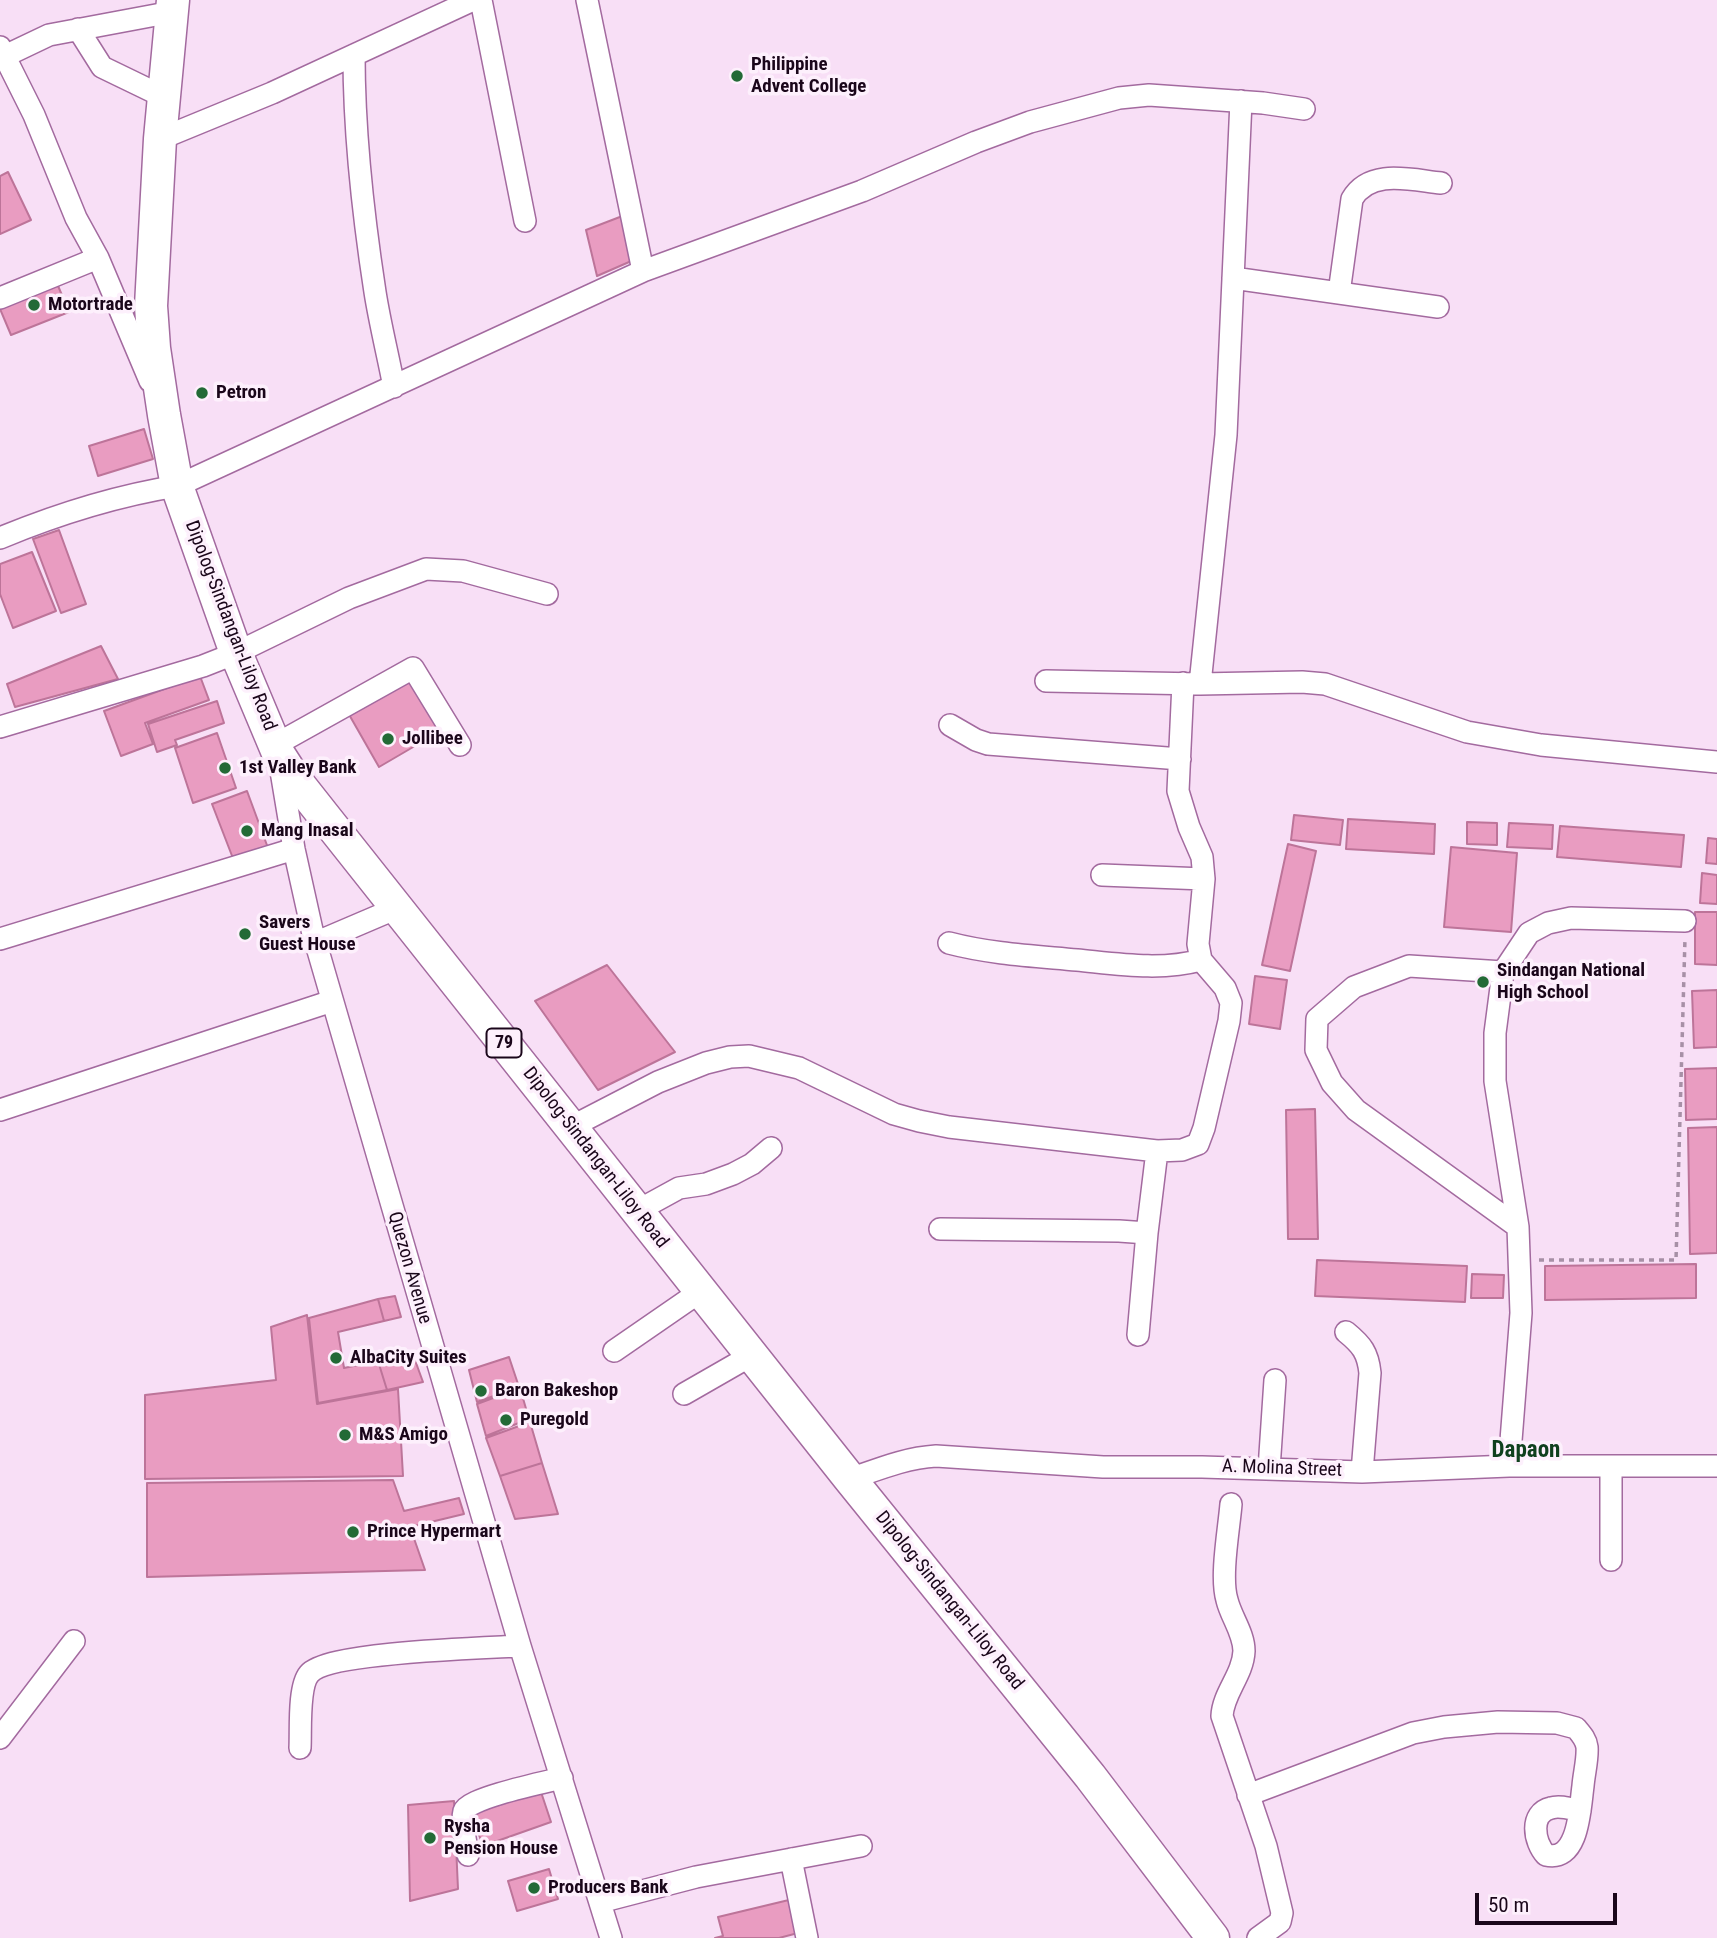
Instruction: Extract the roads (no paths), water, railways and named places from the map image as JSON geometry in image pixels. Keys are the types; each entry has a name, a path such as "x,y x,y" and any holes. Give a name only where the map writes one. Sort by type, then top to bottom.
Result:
{"highway":[{"name":"Dipolog-Sindangan-Liloy Road","path":"172,6 160,139 151,306 153,348 177,486 236,653 277,749 294,778 850,1479 1090,1776 1213,1938"}],"street":[{"path":"160,139 272,93 473,0"},
{"path":"481,0 525,221"},
{"path":"587,0 643,271"},
{"path":"164,415 98,258 8,83 2,51 49,35 172,6"},
{"path":"78,29 102,67 164,97"},
{"path":"354,55 354,104 364,206 375,294 394,387"},
{"path":"0,538 52,516 102,501 177,486 643,271 862,191 1030,122 1119,98 1149,95 1304,108"},
{"path":"571,1127 617,1102 694,1067 730,1057 749,1056 799,1068 894,1114 949,1127 1157,1150 1182,1150 1198,1144 1204,1128 1231,1003 1224,988 1200,960 1198,926 1204,879 1202,857 1178,791 1180,758 1226,435 1241,101"},
{"path":"1339,293 1352,199 1358,189 1365,183 1390,178 1441,183"},
{"path":"0,298 98,258"},
{"path":"1233,278 1438,307"},
{"path":"0,727 203,666 236,653 349,598 426,569 463,571 547,594"},
{"path":"277,749 413,668 460,745"},
{"path":"1046,681 1325,684 1466,732 1542,745 1717,762"},
{"path":"950,725 988,744 1180,758"},
{"name":"Quezon Avenue","path":"277,749 294,849 315,943 520,1646 611,1938"},
{"path":"0,939 294,849"},
{"path":"1101,876 1204,879"},
{"path":"315,943 397,908"},
{"path":"1509,1466 1521,1313 1518,1227 1495,1082 1495,1033 1503,972 1530,933 1548,923 1571,918 1685,921"},
{"path":"949,943 984,952 1115,964 1177,967 1200,960"},
{"path":"1503,972 1409,966 1354,987 1317,1019 1316,1051 1332,1083 1356,1110 1518,1227"},
{"path":"0,1110 332,1001"},
{"path":"637,1211 679,1188 706,1184 733,1174 752,1164 771,1148"},
{"path":"1138,1335 1157,1150"},
{"path":"940,1229 1147,1233"},
{"path":"614,1351 701,1291"},
{"path":"1346,1332 1366,1351 1369,1361 1362,1472"},
{"path":"684,1394 752,1355"},
{"path":"1269,1469 1275,1380"},
{"name":"A. Molina Street","path":"850,1479 896,1462 936,1457 1103,1467 1362,1472 1509,1466 1717,1466"},
{"path":"1611,1560 1612,1466"},
{"path":"1231,1504 1226,1599 1242,1637 1244,1650 1240,1671 1223,1703 1222,1716 1266,1846 1282,1913 1280,1922 1258,1938"},
{"path":"0,1738 74,1641"},
{"path":"300,1748 303,1687 306,1676 314,1669 361,1657 520,1646"},
{"path":"1248,1795 1413,1733 1498,1721 1557,1723 1576,1728 1587,1745 1580,1811"},
{"path":"468,1855 463,1812 467,1806 482,1799 562,1778"},
{"path":"600,1902 696,1877 861,1846"},
{"path":"791,1859 807,1938"}],"place":[{"name":"Philippine Advent College","path":"737,76"},
{"name":"Motortrade","path":"34,305"},
{"name":"Petron","path":"202,393"},
{"name":"Jollibee","path":"388,739"},
{"name":"1st Valley Bank","path":"225,768"},
{"name":"Mang Inasal","path":"247,831"},
{"name":"Savers Guest House","path":"245,934"},
{"name":"Sindangan National High School","path":"1483,982"},
{"name":"AlbaCity Suites","path":"336,1358"},
{"name":"Baron Bakeshop","path":"481,1391"},
{"name":"Puregold","path":"506,1420"},
{"name":"M&S Amigo","path":"345,1435"},
{"name":"Prince Hypermart","path":"353,1532"},
{"name":"Rysha Pension House","path":"430,1838"},
{"name":"Producers Bank","path":"534,1888"}],"district":[{"name":"Dapaon","path":"1526,1451"}]}
